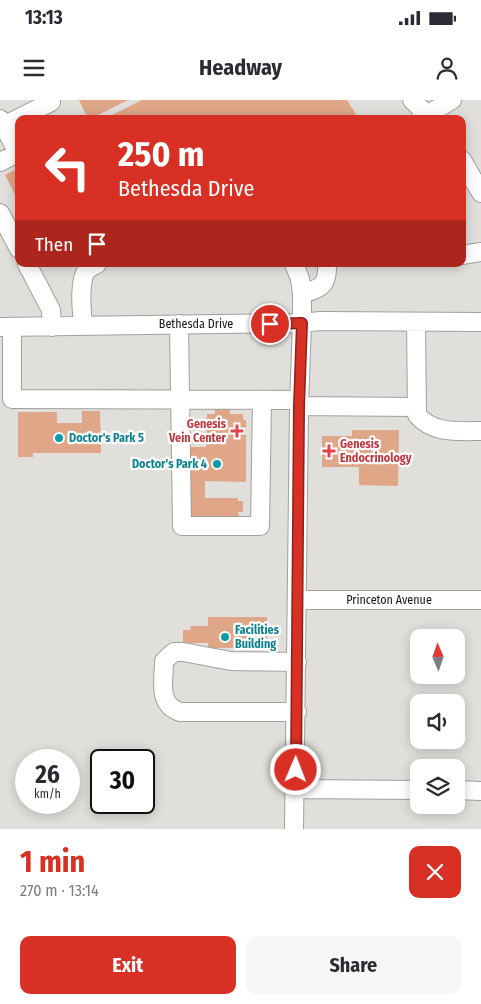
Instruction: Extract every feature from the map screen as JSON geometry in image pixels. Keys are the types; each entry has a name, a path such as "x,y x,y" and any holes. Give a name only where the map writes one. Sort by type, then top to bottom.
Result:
{"street":[{"path":"19,115 51,102 51,100"},
{"path":"412,100 424,115"},
{"path":"429,115 452,100"},
{"path":"15,117 2,122 15,147"},
{"path":"0,162 15,154"},
{"path":"466,167 481,193"},
{"path":"0,213 10,240"},
{"path":"466,254 481,252"},
{"path":"29,267 51,310 52,327"},
{"path":"82,326 83,276 87,269 91,267"},
{"path":"294,829 297,712 299,403 302,323 302,294 300,279 295,267"},
{"path":"302,294 323,285 327,278 327,267"},
{"name":"Bethesda Drive","path":"6,327 302,323 320,321 481,322"},
{"path":"416,322 417,415 428,426 451,431 481,431"},
{"path":"179,324 182,526 260,526 262,400"},
{"path":"6,327 12,399 262,400 416,407"},
{"name":"Princeton Avenue","path":"298,600 481,600"},
{"path":"297,662 231,661 183,652 174,652 164,661 164,700 173,710 180,712 297,712"},
{"path":"296,789 410,790"},
{"path":"465,790 481,791"}],"building":[{"path":"79,100 128,100 98,115 86,115"},
{"path":"142,100 347,100 356,115 112,115"},
{"path":"15,170 15,194 5,175"},
{"name":"Doctor's Park 4","path":"215,406 230,406 230,414 243,414 243,420 246,420 246,482 205,481 205,498 238,498 238,501 243,501 243,512 238,512 239,516 188,516 188,447 206,447 207,414 215,414"},
{"name":"Doctor's Park 5","path":"82,411 100,411 101,453 33,453 33,457 18,457 18,412 57,412 57,423 82,423"},
{"path":"352,430 399,430 398,486 359,485 359,467 322,467 322,436 352,436"},
{"name":"Facilities Building","path":"208,617 267,617 267,648 208,648 208,643 183,643 183,630 191,630 190,626 208,626"}],"place":[{"name":"Genesis Vein Center","path":"237,431"},
{"name":"Doctor's Park 5","path":"59,438"},
{"name":"Genesis Endocrinology","path":"329,451"},
{"name":"Doctor's Park 4","path":"217,464"},
{"name":"Facilities Building","path":"225,637"}],"route":[{"path":"270,324 302,323 296,624 296,770"}]}
